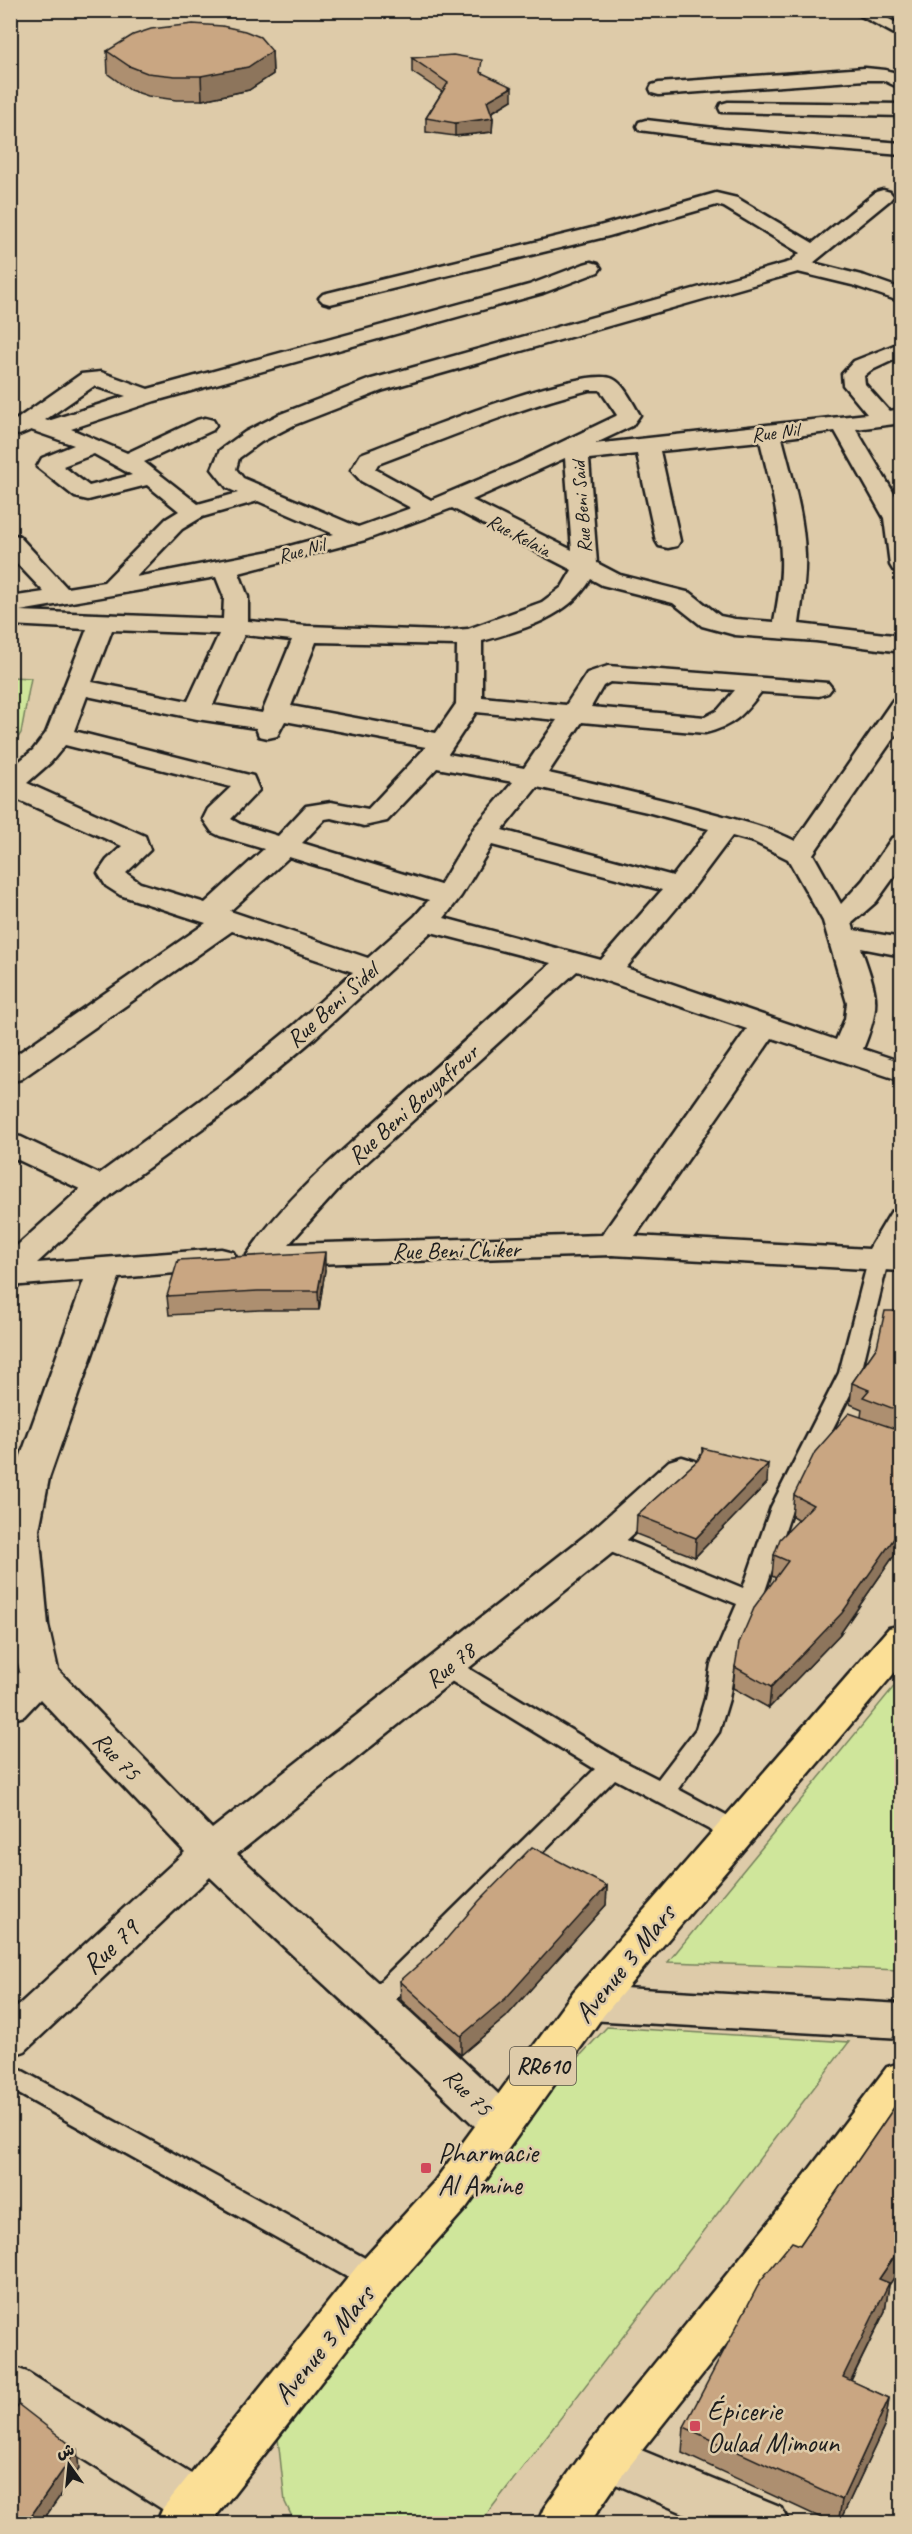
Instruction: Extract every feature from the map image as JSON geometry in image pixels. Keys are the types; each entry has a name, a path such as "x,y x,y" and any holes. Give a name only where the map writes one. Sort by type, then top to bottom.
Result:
{"main road":[{"name":"Avenue 3 Mars","path":"188,2513 375,2278 450,2195 588,2003 734,1830 902,1638"},
{"path":"561,2523 607,2458 790,2230 902,2079"}],"street":[{"path":"858,10 902,33"},
{"path":"659,89 866,74 887,75 902,84"},
{"path":"728,108 902,110"},
{"path":"646,126 723,135 902,149"},
{"path":"357,535 234,483 224,469 228,455 238,446 286,420 376,384 797,266 884,196"},
{"path":"330,298 623,227 716,199 730,202 815,253"},
{"path":"797,266 858,280 902,296"},
{"path":"18,429 50,428 147,396 536,289 591,268"},
{"path":"380,286 438,315"},
{"path":"892,417 854,385 853,374 862,366 902,348"},
{"path":"18,429 89,379 101,379 147,396"},
{"path":"430,509 369,476 363,470 369,459 538,398 588,384 604,383 609,386 630,415 576,449"},
{"name":"Rue Nil","path":"10,605 225,568 305,550 357,535 454,501 576,449 647,446 769,434 892,417"},
{"path":"842,423 899,519 902,565"},
{"path":"126,462 205,425"},
{"path":"50,428 126,462 151,477 194,512"},
{"path":"769,434 785,493 792,536 793,575 786,630"},
{"path":"647,446 668,541"},
{"path":"93,447 50,463 49,467 83,492 88,493 151,477"},
{"name":"Rue Beni Said","path":"576,449 585,569"},
{"path":"112,588 174,524 194,512 259,494"},
{"name":"Rue Kelaia","path":"454,501 585,569 631,586 682,598 711,621 735,627 786,630 902,644"},
{"path":"10,541 62,596"},
{"path":"197,711 235,627 236,597 225,568"},
{"path":"10,618 235,627 307,634 440,639 469,637 495,630 551,607 571,592 585,569"},
{"path":"103,621 59,735 42,756 10,784 78,818 135,842 136,849 132,855 116,866 112,873 122,885 372,969"},
{"path":"270,725 307,634"},
{"path":"10,1073 218,918 316,812 331,810 364,818 377,815 437,751 469,704 471,674 469,637"},
{"name":"Rue Beni Sidel","path":"10,1270 101,1187 232,1092 304,1032 425,922 447,896 484,834 531,777 596,678 608,674 754,683"},
{"path":"469,704 693,725 717,724 724,720 754,683 819,688"},
{"path":"79,687 270,725 437,751 531,777 600,792 726,825 778,842 799,854 839,928 862,1003 860,1019 846,1053"},
{"path":"799,854 839,800 902,706"},
{"path":"59,735 236,779 243,783 245,790 218,815 218,822 230,830 282,848 447,896"},
{"path":"607,972 680,886 726,825"},
{"path":"484,834 680,886"},
{"path":"839,928 873,888 902,844"},
{"path":"425,922 572,960 902,1072"},
{"path":"839,928 902,947"},
{"name":"Rue Beni Bouyafrour","path":"263,1255 295,1216 332,1178 572,960"},
{"path":"612,1245 765,1026"},
{"path":"10,1144 101,1187"},
{"path":"890,1261 902,1219"},
{"name":"Rue Beni Chiker","path":"10,1276 263,1255 612,1245 890,1261"},
{"path":"10,1706 40,1675 29,1625 21,1530 31,1478 105,1269"},
{"name":"Rue 78","path":"210,1853 447,1668 604,1540 682,1469"},
{"name":"Rue 75","path":"40,1675 210,1853 501,2124"},
{"name":"Rue 79","path":"10,2038 210,1853"},
{"path":"588,2003 902,2021"},
{"path":"10,2387 188,2513"},
{"path":"607,2458 765,2523"}],"lane":[{"path":"662,1792 707,1732 717,1699 723,1665 750,1600 782,1507 839,1421 864,1323 890,1261"},
{"path":"604,1540 750,1600"},
{"path":"447,1668 612,1767 734,1830"},
{"path":"374,2004 612,1767"},
{"path":"10,2075 375,2278"}],"green space":[{"path":"11,677 31,678 21,733 11,749"},
{"path":"901,1678 901,1970 668,1962"},
{"path":"607,2027 849,2042 480,2523 295,2523 285,2502 275,2411 450,2195"}],"building":[{"path":"193,24 222,26 245,31 260,37 272,51 248,67 201,76 175,76 147,73 129,66 107,51 133,35 151,29"},
{"path":"453,55 482,60 480,72 512,87 487,101 493,118 455,123 426,118 448,83 412,58"},
{"path":"325,1252 318,1291 258,1291 167,1296 178,1260"},
{"path":"885,1311 902,1311 902,1412 863,1397 869,1390 852,1383 877,1347"},
{"path":"849,1413 902,1431 902,1527 842,1613 771,1687 735,1667 739,1643 755,1606 788,1561 774,1555 780,1539 813,1505 794,1495 815,1452"},
{"path":"702,1448 768,1464 696,1538 637,1515 698,1460 703,1451"},
{"path":"532,1847 607,1886 506,1998 461,2036 400,1981 443,1943 479,1901"},
{"path":"902,2096 902,2245 879,2279 889,2283 843,2377 889,2398 842,2500 684,2427 761,2280 792,2242 800,2245"},
{"path":"19,2405 77,2450 26,2523 10,2516 10,2416"}],"place":[{"name":"Pharmacie Al Amine","path":"426,2168"},
{"name":"Épicerie Oulad Mimoun","path":"695,2426"}]}
